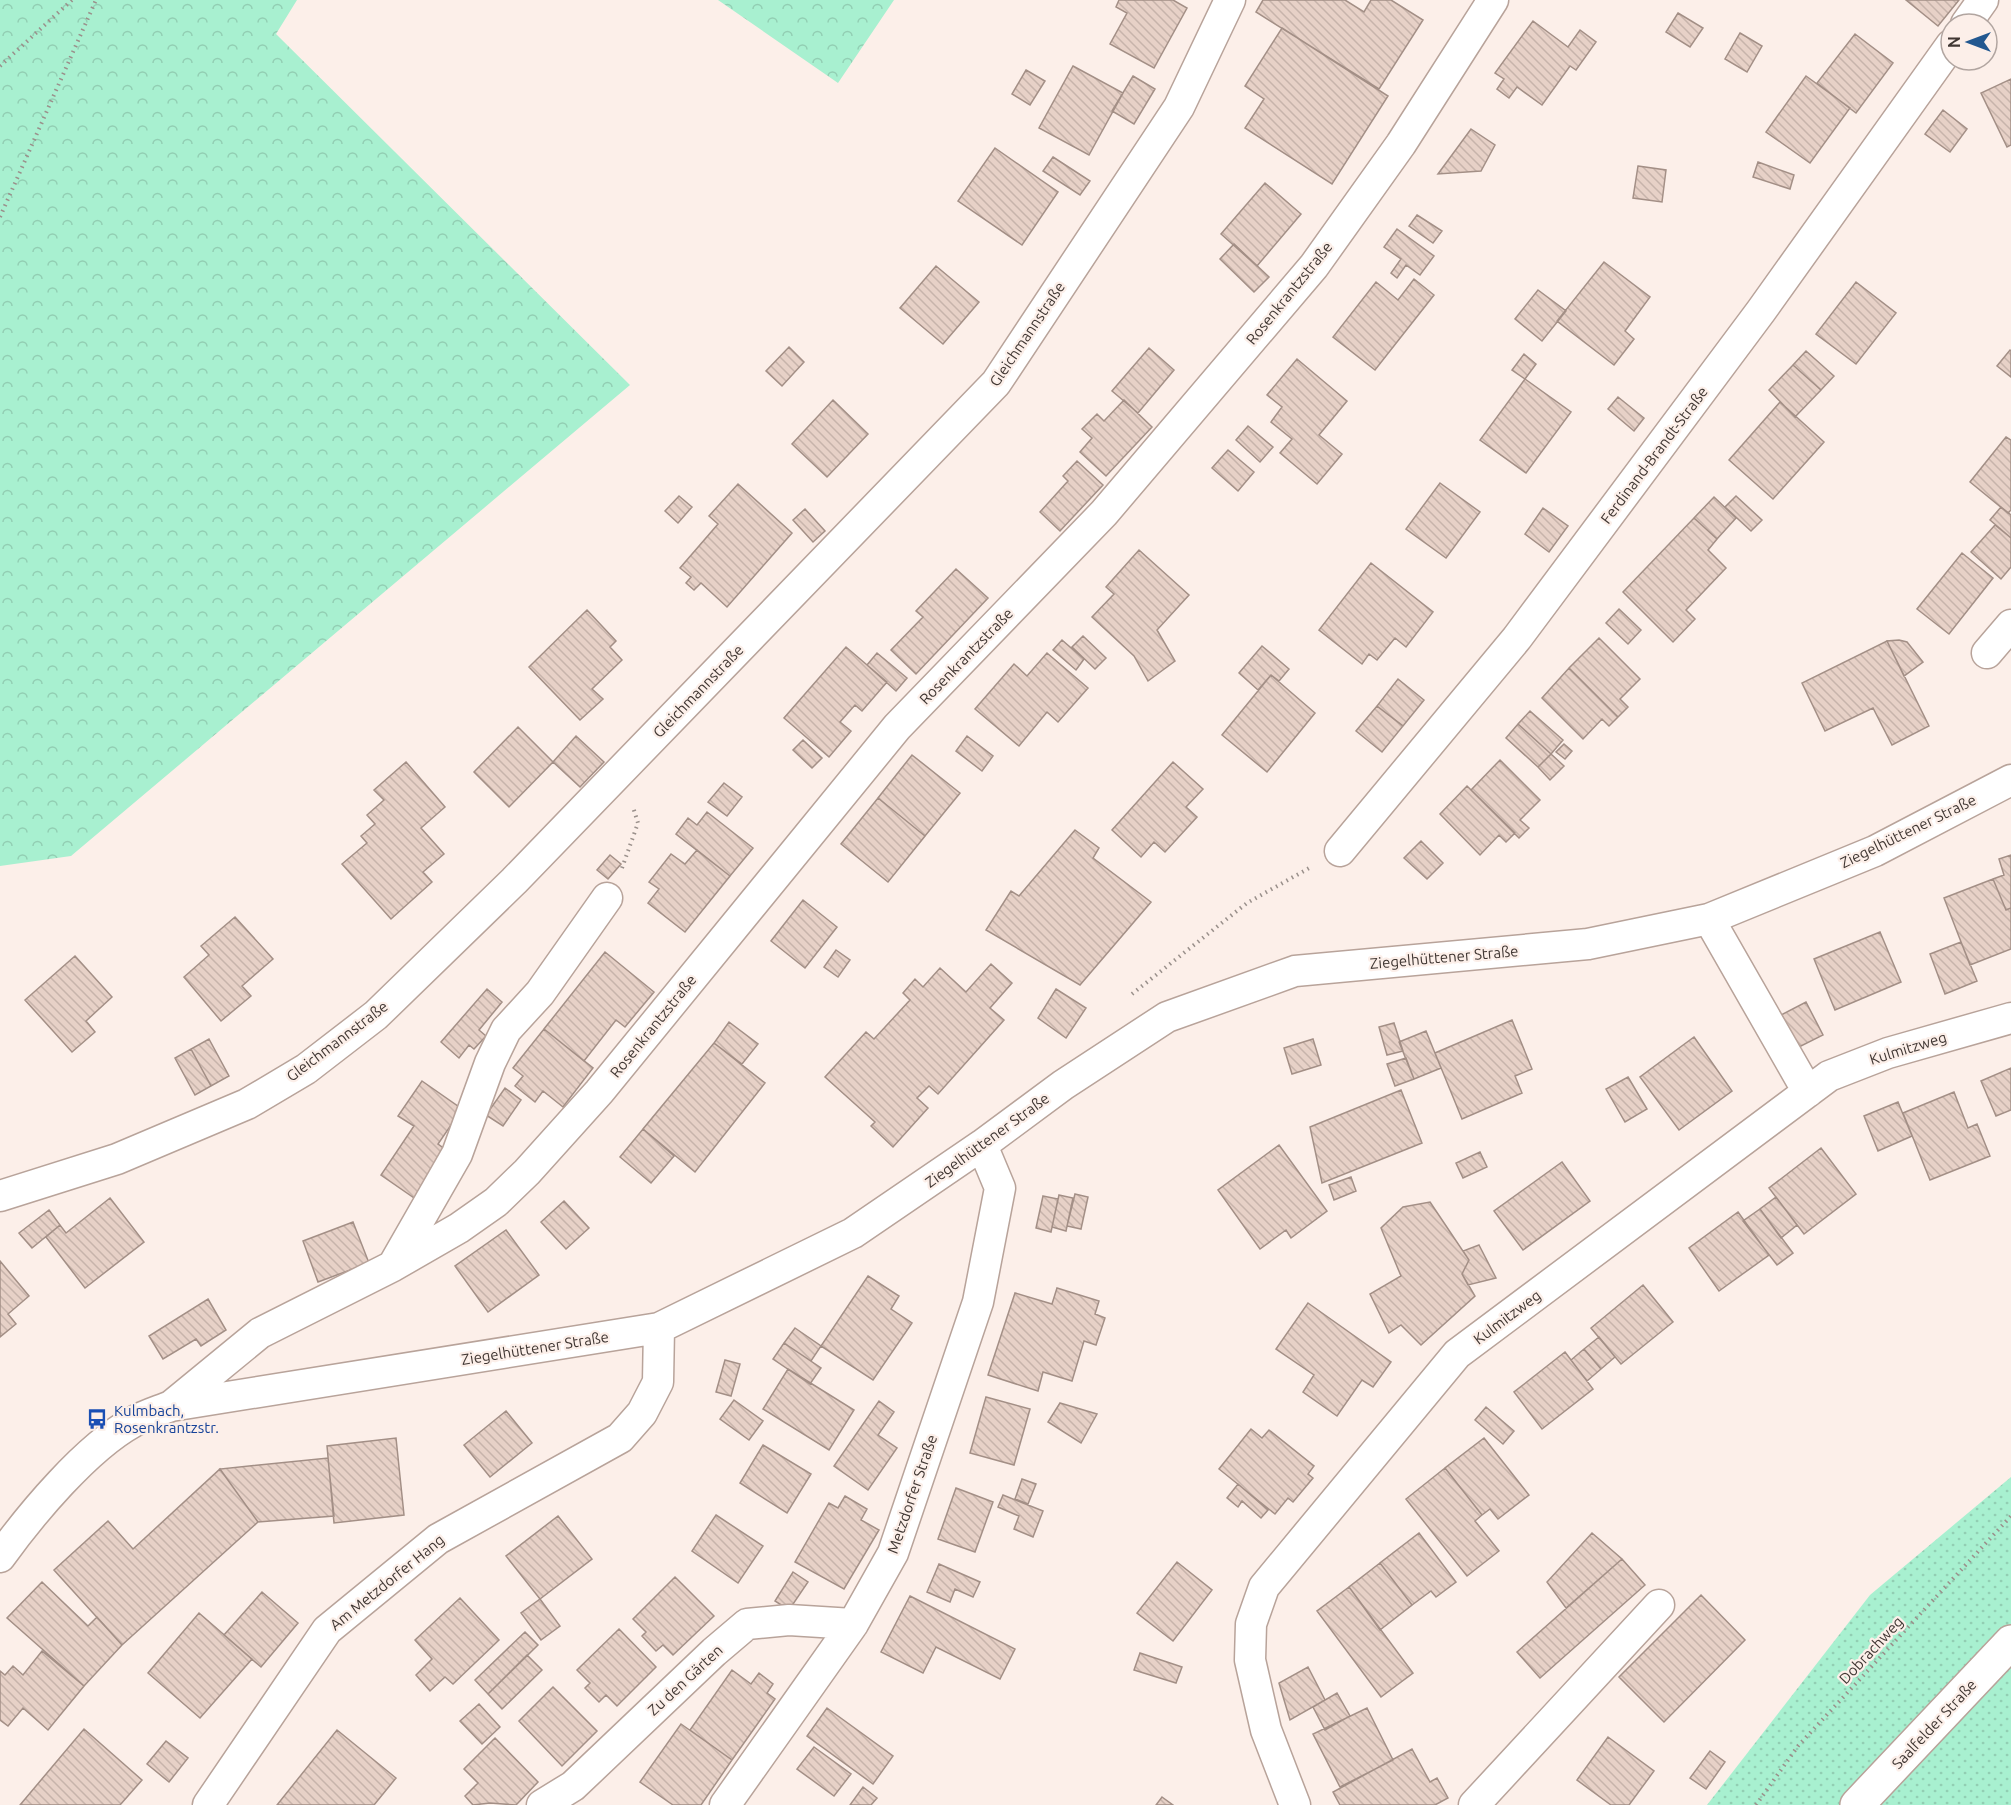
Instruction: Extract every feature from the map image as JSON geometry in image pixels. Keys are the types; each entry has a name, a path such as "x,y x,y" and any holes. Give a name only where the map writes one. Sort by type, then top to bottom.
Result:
{"main road":[{"name":"Saalfelder Straße","path":"1857,1805 2011,1642"}],"street":[{"name":"Gleichmannstraße","path":"0,1196 117,1159 247,1104 306,1069 376,1015 514,881 996,383 1179,107 1230,0"},
{"name":"Rosenkrantzstraße","path":"171,1406 260,1333 393,1266 478,1215 496,1202 527,1172 599,1092 897,727 1104,513 1314,266 1401,144 1493,0"},
{"name":"Ferdinand-Brandt-Straße","path":"1340,851 1518,638 1761,311 1939,62"},
{"path":"1987,653 2011,625"},
{"name":"Ziegelhüttener Straße","path":"0,1557 33,1512 101,1446 132,1422 171,1406 659,1328 853,1233 982,1145 1063,1085 1167,1017 1295,971 1588,944 1709,919 1875,851 2011,780"},
{"path":"393,1266 457,1154 490,1063 506,1030 540,993 607,898"},
{"path":"1709,919 1808,1092"},
{"name":"Kulmitzweg","path":"1295,1805 1266,1730 1250,1660 1251,1624 1264,1587 1457,1354 1829,1076 1888,1053 2011,1018"},
{"name":"Metzdorfer Straße","path":"725,1805 853,1624 893,1553 978,1302 1000,1188 982,1145"},
{"name":"Am Metzdorfer Hang","path":"208,1805 327,1630 438,1539 620,1438 642,1413 658,1382 659,1328"},
{"path":"1474,1805 1659,1605"},
{"name":"Zu den Gärten","path":"542,1805 573,1786 714,1652 747,1624 789,1620 853,1624"}],"path":[{"path":"0,66 72,0"},
{"path":"0,217 96,0"},
{"path":"1126,999 1247,903 1340,851"},
{"name":"Dobrachweg","path":"1756,1805 1798,1746 2011,1516"}],"green space":[{"path":"0,0 297,0 276,34 630,385 71,856 0,866"},
{"path":"718,0 894,0 838,83"},
{"path":"2011,1477 2011,1805 1707,1805 1870,1595"}],"building":[{"path":"1119,0 1173,0 1187,8 1154,68 1110,44 1127,13 1116,7"},
{"path":"1263,0 1345,0 1364,12 1371,0 1391,0 1423,20 1379,89 1256,12"},
{"path":"1906,0 1959,0 1949,12 1939,12 1938,26"},
{"path":"1678,13 1703,28 1690,47 1666,32"},
{"path":"1533,21 1568,47 1580,30 1596,42 1576,70 1570,66 1542,105 1517,87 1509,98 1497,89 1504,79 1495,73"},
{"path":"1282,28 1388,96 1332,184 1245,128 1264,99 1245,86"},
{"path":"1740,33 1762,46 1747,72 1725,59"},
{"path":"1855,34 1893,63 1856,113 1817,83"},
{"path":"1073,66 1123,93 1089,155 1039,128"},
{"path":"1026,70 1045,81 1030,105 1012,94"},
{"path":"1133,76 1155,89 1134,124 1112,111"},
{"path":"1806,76 1850,108 1810,163 1766,132"},
{"path":"2011,79 2011,145 2007,147 1981,93"},
{"path":"1943,110 1967,129 1950,152 1925,134"},
{"path":"1471,129 1495,145 1481,171 1438,174"},
{"path":"995,148 1058,192 1022,245 958,201"},
{"path":"1053,157 1090,181 1080,195 1043,171"},
{"path":"1758,162 1794,175 1790,189 1753,177"},
{"path":"1638,166 1666,170 1662,202 1633,198"},
{"path":"1265,183 1301,214 1257,266 1221,234"},
{"path":"1417,215 1442,231 1433,243 1409,226"},
{"path":"1397,229 1434,256 1420,275 1406,265 1397,278 1391,273 1401,259 1384,247"},
{"path":"1234,244 1269,277 1254,292 1220,259"},
{"path":"1604,262 1650,297 1625,331 1634,339 1614,365 1557,321"},
{"path":"936,266 979,302 943,344 900,308"},
{"path":"1414,279 1434,295 1375,370 1333,337 1376,282 1398,300"},
{"path":"1856,282 1896,313 1856,364 1816,334"},
{"path":"1538,290 1566,311 1542,341 1515,319"},
{"path":"789,347 804,362 782,386 766,371"},
{"path":"1149,348 1174,370 1138,413 1112,391"},
{"path":"1806,351 1834,376 1821,390 1793,365"},
{"path":"2011,351 2011,377 1997,366"},
{"path":"1524,354 1536,364 1525,379 1512,370"},
{"path":"1297,359 1347,401 1319,435 1342,454 1317,484 1280,453 1292,439 1271,422 1282,407 1267,395"},
{"path":"1793,365 1821,390 1795,417 1769,390"},
{"path":"1525,379 1571,412 1526,473 1480,440"},
{"path":"1618,397 1644,418 1634,431 1608,409"},
{"path":"833,400 868,434 827,477 792,444"},
{"path":"1124,400 1152,427 1106,476 1080,452 1092,438 1082,429 1097,414 1104,421"},
{"path":"1780,402 1824,442 1773,499 1729,460"},
{"path":"1248,426 1273,447 1260,462 1236,440"},
{"path":"2006,437 2011,440 2011,510 2008,513 1970,482"},
{"path":"1228,450 1254,472 1238,491 1212,468"},
{"path":"1077,461 1103,485 1060,531 1040,512 1068,481 1063,476"},
{"path":"1440,483 1480,512 1446,558 1406,529"},
{"path":"738,484 792,533 727,607 701,583 694,590 686,583 691,577 680,568 718,524 709,516"},
{"path":"679,496 692,507 678,523 665,511"},
{"path":"1736,496 1762,520 1751,531 1725,507"},
{"path":"1714,497 1736,518 1717,539 1694,518"},
{"path":"2001,507 2011,515 2011,538 1990,520"},
{"path":"1543,508 1568,526 1549,552 1525,534"},
{"path":"805,509 825,531 813,542 793,520"},
{"path":"1694,518 1717,539 1708,550 1726,568 1686,610 1695,619 1673,642 1623,592"},
{"path":"1995,525 2011,538 2011,567 2001,579 1971,552"},
{"path":"1139,550 1189,595 1157,630 1175,661 1148,681 1134,656 1092,617 1114,594 1106,587"},
{"path":"1962,553 1993,578 1949,634 1917,609"},
{"path":"1371,563 1433,612 1406,647 1395,638 1377,660 1369,654 1362,664 1319,630"},
{"path":"956,569 988,598 916,674 891,650 923,617 916,611"},
{"path":"1619,609 1641,630 1628,644 1606,623"},
{"path":"587,610 616,641 610,647 622,660 592,689 603,699 580,720 529,667"},
{"path":"1083,636 1106,658 1095,669 1072,647"},
{"path":"1599,638 1640,679 1620,699 1628,707 1618,717 1569,668"},
{"path":"1062,640 1084,659 1076,670 1053,650"},
{"path":"1887,641 1907,642 1923,662 1904,676"},
{"path":"1887,641 1929,726 1892,745 1873,708 1825,731 1802,683"},
{"path":"1262,646 1289,669 1279,681 1271,675 1258,690 1239,673"},
{"path":"846,647 887,682 862,711 855,705 840,722 851,731 829,757 784,718"},
{"path":"877,653 907,678 896,691 867,665"},
{"path":"1047,653 1088,688 1058,722 1047,712 1019,746 975,709 1014,664 1027,676"},
{"path":"1569,668 1618,717 1609,726 1602,719 1583,739 1542,698"},
{"path":"1271,675 1315,713 1267,772 1222,735"},
{"path":"1398,679 1424,700 1403,726 1377,706"},
{"path":"1377,706 1403,726 1382,752 1356,731"},
{"path":"1530,711 1563,740 1551,754 1518,724"},
{"path":"1518,724 1551,754 1538,767 1506,738"},
{"path":"518,727 553,762 509,807 474,772"},
{"path":"576,736 604,762 580,787 553,762"},
{"path":"967,736 993,756 982,771 956,751"},
{"path":"803,740 822,758 812,768 793,750"},
{"path":"1564,744 1572,751 1565,759 1556,752"},
{"path":"1551,754 1564,766 1550,780 1538,767"},
{"path":"912,755 960,793 925,836 878,798"},
{"path":"1500,760 1540,800 1520,820 1529,828 1519,838 1471,790"},
{"path":"406,762 445,807 421,828 444,854 423,872 432,882 391,919 342,864 367,843 361,836 375,824 367,815 384,800 374,790"},
{"path":"1173,762 1203,789 1186,807 1197,817 1165,852 1154,842 1141,857 1112,830"},
{"path":"724,783 742,797 727,816 708,802"},
{"path":"1467,786 1515,833 1506,842 1499,835 1480,855 1440,814"},
{"path":"878,798 925,836 888,882 841,844"},
{"path":"707,812 753,848 730,876 676,834 688,818 697,825"},
{"path":"1075,830 1099,848 1093,858 1151,902 1080,985 986,930 1011,891 1019,896"},
{"path":"1421,841 1443,863 1427,879 1404,858"},
{"path":"697,850 730,876 685,932 648,903 659,889 649,882 671,854 685,864"},
{"path":"610,855 621,864 608,879 597,870"},
{"path":"2011,855 2011,908 2006,910 1993,879 2004,875 1999,859"},
{"path":"1993,879 2006,910 2011,908 2011,949 1970,965 1944,898"},
{"path":"803,900 837,927 805,968 771,941"},
{"path":"235,917 273,959 242,986 251,996 221,1021 184,977 209,955 201,946"},
{"path":"1880,932 1901,982 1835,1010 1814,959"},
{"path":"1961,942 1977,981 1945,994 1930,954"},
{"path":"836,950 850,960 838,977 824,967"},
{"path":"605,952 654,992 625,1027 616,1020 584,1061 544,1029"},
{"path":"75,956 112,997 86,1021 95,1032 72,1052 25,1000"},
{"path":"991,964 1012,983 990,1008 1004,1020 938,1094 929,1086 917,1098 928,1108 893,1147 871,1126 875,1122 825,1077 866,1032 874,1039 910,1000 903,993 915,979 923,987 940,968 966,992"},
{"path":"487,989 502,1002 479,1030 486,1036 474,1049 469,1045 459,1058 441,1042"},
{"path":"1056,989 1086,1008 1066,1038 1038,1018"},
{"path":"1806,1002 1823,1035 1795,1049 1779,1016"},
{"path":"1512,1020 1532,1069 1515,1076 1522,1093 1462,1119 1435,1053"},
{"path":"729,1022 758,1044 742,1064 714,1043"},
{"path":"1394,1023 1403,1051 1387,1055 1379,1027"},
{"path":"544,1029 593,1068 563,1107 543,1091 535,1102 515,1086 523,1076 513,1068"},
{"path":"1426,1031 1441,1068 1414,1079 1399,1042"},
{"path":"1694,1037 1732,1091 1679,1130 1640,1077"},
{"path":"209,1039 229,1076 211,1086 191,1049"},
{"path":"1313,1039 1321,1065 1292,1074 1284,1048"},
{"path":"714,1043 765,1083 695,1172 643,1129"},
{"path":"191,1049 211,1086 195,1095 175,1058"},
{"path":"1406,1058 1414,1079 1395,1086 1387,1064"},
{"path":"2011,1068 2011,1110 1996,1116 1981,1081"},
{"path":"1628,1077 1647,1109 1625,1122 1606,1089"},
{"path":"422,1081 462,1109 438,1144 449,1152 417,1200 381,1175 414,1126 398,1116"},
{"path":"505,1088 521,1100 503,1126 486,1115"},
{"path":"1401,1090 1422,1143 1322,1183 1310,1127"},
{"path":"1954,1092 1968,1128 1977,1124 1990,1156 1930,1180 1903,1113"},
{"path":"1898,1102 1912,1136 1878,1151 1864,1116"},
{"path":"643,1129 674,1156 651,1183 620,1157"},
{"path":"1279,1145 1327,1211 1291,1238 1286,1230 1260,1249 1218,1190"},
{"path":"1821,1148 1856,1194 1804,1234 1769,1188"},
{"path":"1480,1152 1487,1167 1463,1178 1456,1163"},
{"path":"1562,1162 1590,1201 1523,1250 1494,1211"},
{"path":"1351,1177 1356,1191 1334,1200 1329,1185"},
{"path":"1075,1194 1088,1197 1081,1229 1067,1226"},
{"path":"1059,1195 1073,1198 1066,1231 1052,1227"},
{"path":"1043,1196 1058,1199 1051,1232 1036,1228"},
{"path":"1776,1197 1797,1225 1781,1238 1760,1209"},
{"path":"110,1198 144,1242 85,1288 46,1237 60,1225 66,1233"},
{"path":"564,1201 589,1228 566,1249 541,1222"},
{"path":"1430,1202 1469,1260 1462,1274 1475,1296 1421,1345 1401,1325 1389,1333 1370,1294 1401,1276 1381,1228 1403,1207"},
{"path":"1760,1209 1793,1253 1777,1265 1743,1221"},
{"path":"49,1210 60,1225 32,1248 19,1233"},
{"path":"1738,1212 1769,1255 1719,1291 1689,1248"},
{"path":"353,1222 369,1263 318,1282 303,1241"},
{"path":"506,1230 539,1275 488,1312 455,1266"},
{"path":"1479,1245 1496,1278 1468,1285 1462,1274 1469,1260 1463,1251"},
{"path":"0,1261 29,1296 8,1314 16,1324 0,1337"},
{"path":"868,1276 899,1296 891,1309 912,1323 873,1380 821,1346"},
{"path":"1643,1285 1673,1322 1621,1364 1591,1328"},
{"path":"1057,1288 1099,1301 1095,1314 1105,1318 1096,1345 1084,1341 1072,1381 1043,1372 1038,1391 988,1375 1015,1293 1052,1304"},
{"path":"208,1299 226,1330 201,1346 196,1339 163,1359 149,1336"},
{"path":"1308,1303 1391,1362 1373,1387 1362,1380 1337,1416 1303,1392 1314,1375 1276,1349"},
{"path":"795,1328 821,1346 811,1361 784,1343"},
{"path":"1599,1337 1615,1357 1601,1369 1584,1349"},
{"path":"784,1343 821,1368 810,1384 773,1359"},
{"path":"1584,1349 1601,1369 1587,1381 1571,1360"},
{"path":"1565,1352 1593,1389 1542,1429 1514,1392"},
{"path":"725,1360 740,1364 731,1396 716,1392"},
{"path":"788,1369 854,1410 829,1450 763,1409"},
{"path":"986,1397 1030,1409 1014,1465 970,1453"},
{"path":"734,1400 763,1421 749,1440 720,1419"},
{"path":"879,1401 894,1412 878,1435 897,1448 868,1490 834,1466"},
{"path":"1060,1403 1097,1414 1081,1443 1048,1422"},
{"path":"1486,1407 1514,1431 1503,1444 1475,1420"},
{"path":"506,1411 532,1443 490,1477 464,1445"},
{"path":"1251,1429 1262,1438 1269,1430 1314,1466 1308,1474 1313,1478 1293,1502 1288,1498 1275,1514 1219,1469"},
{"path":"396,1438 404,1515 334,1523 327,1446"},
{"path":"1484,1438 1529,1495 1498,1519 1490,1509 1482,1515 1445,1468"},
{"path":"763,1445 811,1474 787,1513 740,1483"},
{"path":"328,1458 334,1516 258,1522 220,1469"},
{"path":"1445,1468 1482,1515 1475,1521 1499,1551 1467,1576 1406,1499"},
{"path":"220,1469 258,1522 122,1645 54,1570 108,1521 133,1549"},
{"path":"1022,1479 1036,1484 1028,1504 1015,1499"},
{"path":"1238,1484 1268,1510 1261,1518 1242,1501 1238,1507 1227,1498"},
{"path":"956,1488 993,1502 975,1552 938,1539"},
{"path":"1003,1495 1043,1511 1033,1537 1014,1529 1019,1516 998,1507"},
{"path":"845,1496 867,1509 861,1520 879,1530 844,1589 795,1562 829,1503 838,1508"},
{"path":"716,1515 763,1546 738,1583 692,1551"},
{"path":"558,1516 592,1559 540,1599 506,1556"},
{"path":"1419,1533 1456,1582 1436,1597 1431,1591 1412,1605 1380,1563"},
{"path":"1592,1533 1622,1559 1566,1608 1547,1582"},
{"path":"1622,1559 1645,1585 1540,1678 1517,1652"},
{"path":"1177,1562 1212,1590 1173,1641 1137,1613"},
{"path":"1380,1563 1412,1605 1380,1630 1349,1587"},
{"path":"939,1564 980,1582 973,1597 955,1589 950,1602 927,1592"},
{"path":"793,1572 808,1582 789,1610 775,1601"},
{"path":"675,1577 714,1616 673,1655 663,1645 656,1651 642,1636 646,1632 633,1619"},
{"path":"42,1582 88,1626 97,1617 122,1645 84,1686 7,1618"},
{"path":"1349,1587 1413,1673 1381,1697 1317,1611"},
{"path":"262,1592 298,1623 261,1667 224,1635"},
{"path":"1701,1595 1745,1640 1664,1722 1619,1677"},
{"path":"910,1596 1015,1649 1000,1679 936,1647 923,1673 881,1652"},
{"path":"460,1598 499,1640 453,1684 445,1677 430,1691 416,1675 432,1659 415,1640"},
{"path":"540,1599 560,1626 541,1640 521,1613"},
{"path":"199,1613 252,1659 200,1718 148,1673"},
{"path":"619,1629 656,1667 617,1706 606,1695 599,1702 585,1688 590,1683 577,1670"},
{"path":"525,1632 538,1645 488,1694 475,1680"},
{"path":"42,1651 84,1686 48,1730 23,1708 8,1726 0,1720 0,1671 5,1675 13,1666 23,1675"},
{"path":"1140,1653 1182,1667 1176,1683 1134,1670"},
{"path":"527,1655 542,1670 502,1709 488,1694"},
{"path":"1308,1667 1325,1700 1290,1720 1279,1683"},
{"path":"732,1670 751,1684 759,1673 773,1684 767,1693 775,1699 732,1760 690,1730"},
{"path":"553,1687 597,1731 562,1766 519,1721"},
{"path":"1337,1693 1350,1716 1325,1730 1313,1707"},
{"path":"479,1704 500,1727 482,1744 460,1721"},
{"path":"827,1708 893,1756 873,1784 807,1736"},
{"path":"1367,1708 1393,1760 1340,1787 1313,1734"},
{"path":"681,1724 732,1760 701,1805 673,1805 640,1782"},
{"path":"84,1729 142,1780 120,1805 20,1805"},
{"path":"337,1730 396,1778 374,1805 277,1805"},
{"path":"1608,1737 1654,1771 1629,1805 1611,1805 1577,1780"},
{"path":"495,1738 538,1782 516,1805 490,1803 473,1805 465,1796 478,1783 464,1769"},
{"path":"166,1741 188,1758 169,1782 147,1764"},
{"path":"814,1747 851,1774 834,1796 797,1769"},
{"path":"1412,1749 1430,1782 1437,1778 1448,1798 1435,1805 1340,1805 1333,1792"},
{"path":"1710,1751 1725,1762 1706,1789 1690,1778"},
{"path":"863,1787 877,1798 871,1805 850,1805"},
{"path":"1162,1797 1173,1805 1156,1805"}],"place":[{"name":"Kulmbach, Rosenkrantzstr.","path":"97,1419"}]}
